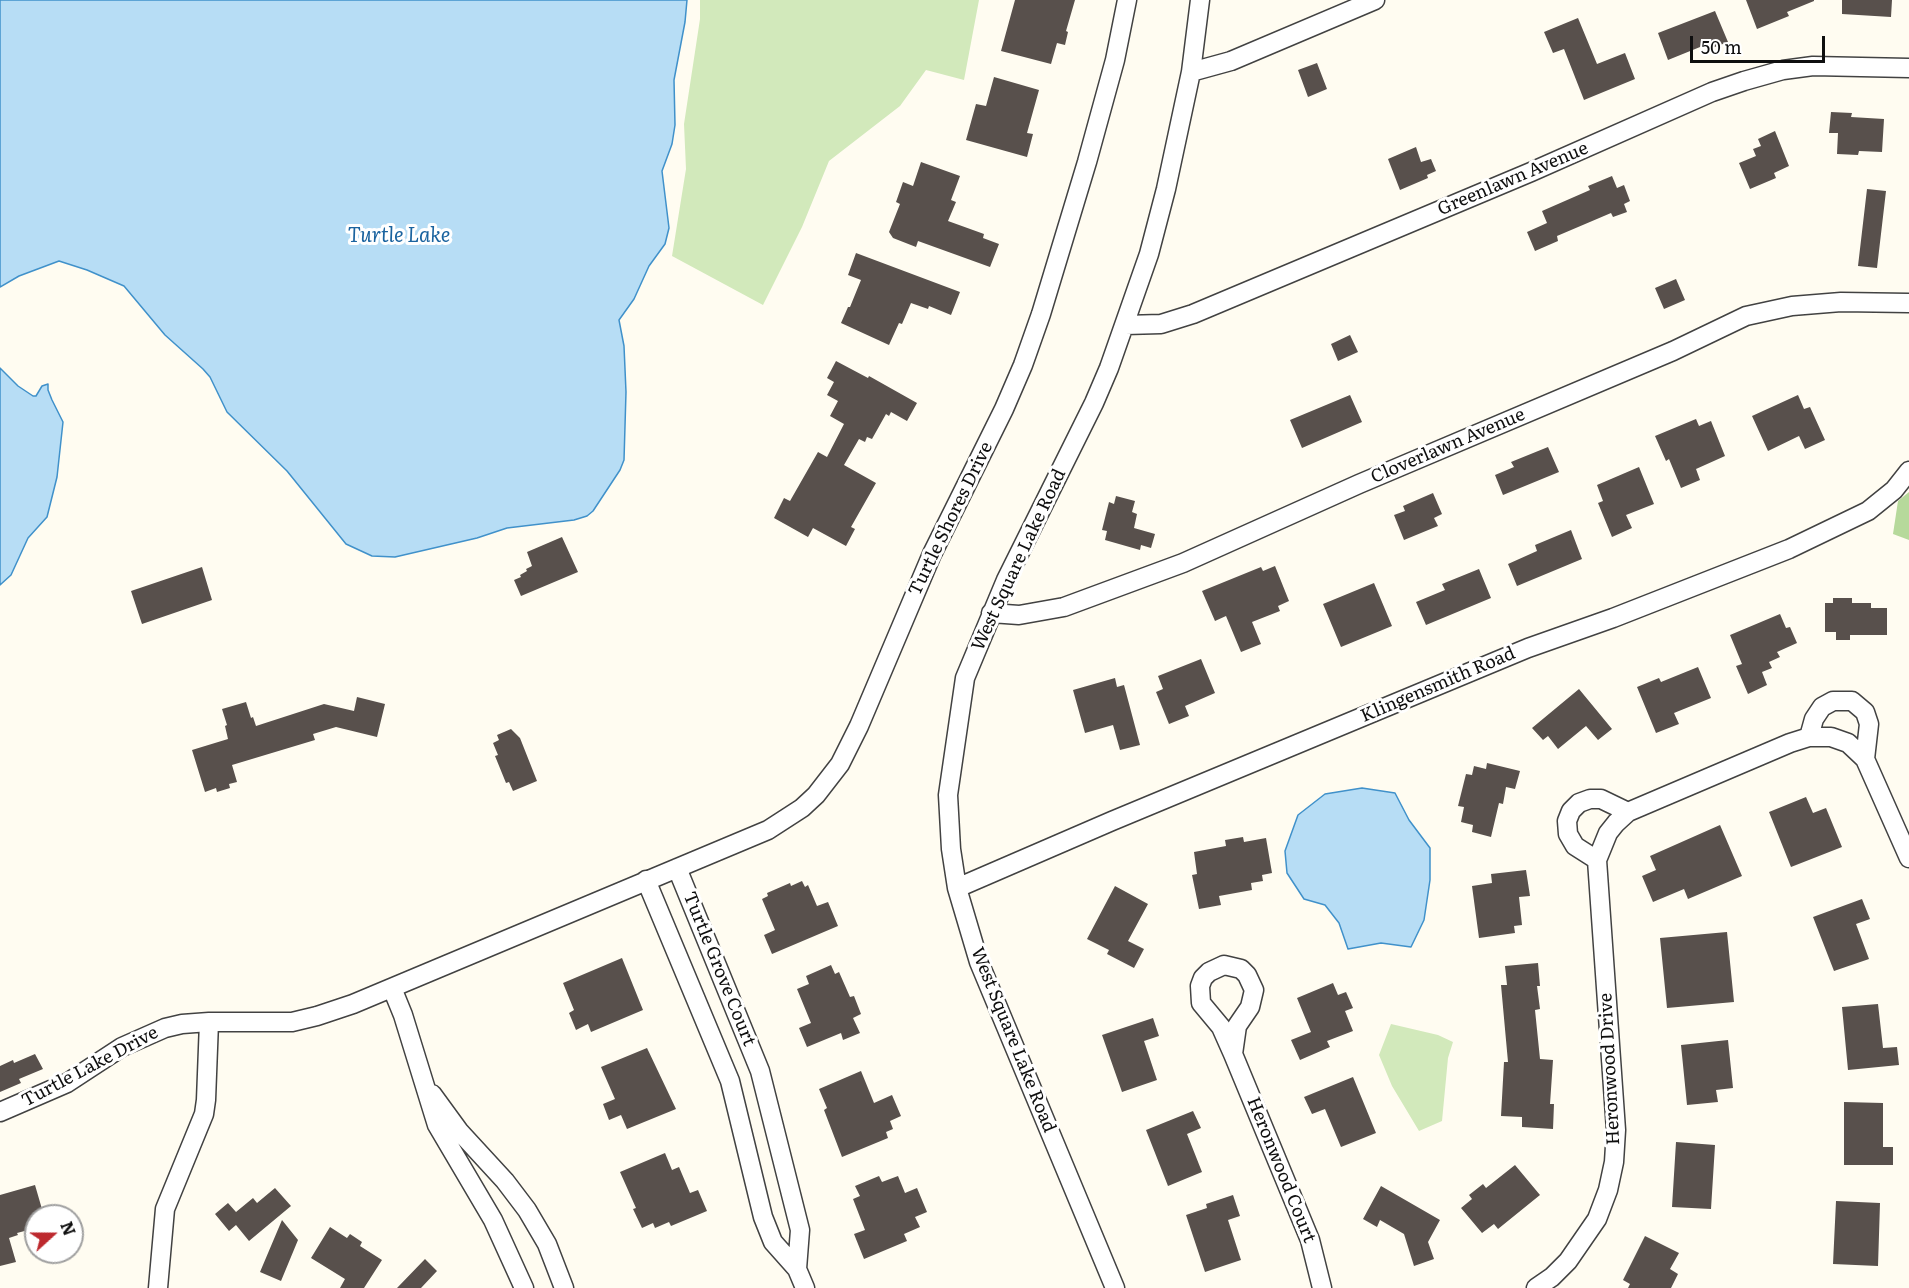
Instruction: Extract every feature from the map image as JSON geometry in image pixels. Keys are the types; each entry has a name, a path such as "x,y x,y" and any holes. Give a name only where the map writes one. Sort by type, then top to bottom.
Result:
{"street":[{"name":"Turtle Shores Drive","path":"599,900 747,839 785,820 816,795 840,764 859,726 932,554 1004,409 1023,365 1041,314 1087,162 1115,60 1127,0"},
{"name":"West Square Lake Road","path":"1115,1288 979,962 957,888 951,849 948,795 965,678 992,613 1094,403 1125,325 1149,254 1191,72 1200,0"},
{"path":"1191,72 1231,61 1375,0"},
{"name":"Greenlawn Avenue","path":"1125,325 1161,324 1193,314 1531,172 1712,92 1744,81 1783,70 1813,66 1909,68"},
{"name":"Cloverlawn Avenue","path":"992,613 1019,615 1064,607 1183,563 1359,484 1673,351 1746,316 1792,306 1840,302 1909,303"},
{"name":"Klingensmith Road","path":"957,888 1528,648 1613,618 1789,549 1868,512 1894,490 1909,471"},
{"path":"1809,737 1814,719 1822,707 1833,701 1852,701 1865,712 1869,724 1865,759"},
{"name":"Heronwood Drive","path":"1536,1288 1568,1261 1597,1220 1608,1190 1614,1162 1616,1130 1597,860 1608,833 1628,812 1809,737 1831,737 1848,743 1865,759 1909,858"},
{"path":"1597,860 1575,846 1568,834 1567,821 1571,811 1579,803 1590,799 1601,799 1628,812"},
{"name":"Turtle Grove Court","path":"677,868 760,1071 800,1230 796,1269"},
{"name":"Turtle Grove Court","path":"646,880 730,1081 763,1217 773,1242 796,1269 805,1288"},
{"name":"Turtle Lake Drive","path":"0,1112 67,1083 136,1039 165,1028 208,1022 277,1023 304,1020 353,1004 599,900"},
{"path":"392,988 426,1085 437,1125 493,1221 524,1288"},
{"path":"158,1288 165,1209 199,1129 206,1100 208,1022"},
{"name":"Heronwood Court","path":"1233,1054 1311,1240 1322,1288"},
{"path":"730,1081 760,1071"},
{"path":"426,1085 464,1137 505,1181 527,1210 547,1244 564,1288"}],"green space":[{"path":"700,0 979,0 964,80 926,70 900,106 829,161 802,227 763,305 672,256 686,169 684,124 700,19"},
{"path":"1909,492 1909,540 1893,534 1898,501"},
{"path":"1391,1024 1438,1035 1453,1042 1448,1058 1442,1121 1419,1131 1392,1086 1379,1055"}],"water":[{"name":"Turtle Lake","path":"0,0 687,0 674,80 675,125 672,144 662,171 669,228 665,244 649,266 634,299 619,320 624,346 626,392 624,460 593,511 587,516 574,520 507,528 477,538 395,557 372,556 346,544 287,471 227,412 210,377 165,335 124,286 59,261 19,276 0,287"},
{"path":"0,368 18,386 33,396 36,396 42,386 48,384 48,390 63,422 57,477 47,517 28,538 11,575 0,585"},
{"path":"1362,788 1395,793 1409,820 1430,848 1430,880 1424,920 1411,947 1381,943 1348,949 1339,923 1325,905 1304,899 1287,873 1285,851 1298,815 1325,794"}],"building":[{"path":"1015,0 1075,0 1066,31 1068,32 1065,45 1057,43 1051,64 1001,51"},
{"path":"1746,0 1814,1 1787,12 1789,16 1757,29"},
{"path":"1842,0 1892,0 1891,17 1842,14"},
{"path":"1715,11 1728,42 1707,50 1705,45 1668,60 1658,33"},
{"path":"1578,18 1597,64 1625,53 1635,79 1584,100 1564,49 1553,53 1544,32"},
{"path":"1317,63 1327,89 1308,97 1298,70"},
{"path":"994,77 1039,90 1027,133 1033,134 1027,157 966,140 976,104 986,106"},
{"path":"1831,112 1852,113 1851,117 1884,119 1882,152 1859,151 1858,155 1837,154 1838,133 1829,133"},
{"path":"1775,131 1789,166 1774,173 1776,178 1750,189 1739,163 1756,156 1753,149 1761,146 1758,139"},
{"path":"1416,147 1421,162 1431,159 1436,171 1427,175 1428,178 1400,190 1388,159"},
{"path":"921,162 960,176 951,200 956,202 948,221 984,234 983,238 999,244 990,267 918,241 916,247 893,238 889,232 900,204 896,202 903,182 913,186"},
{"path":"1612,176 1617,188 1624,185 1630,201 1624,204 1627,212 1613,217 1611,213 1557,236 1558,241 1535,251 1527,232 1547,223 1542,211 1590,190 1588,186"},
{"path":"1867,189 1886,191 1877,268 1858,266"},
{"path":"856,253 960,292 951,315 929,306 928,309 911,303 889,345 841,323 861,280 848,275"},
{"path":"1676,279 1685,300 1664,309 1655,288"},
{"path":"1350,335 1358,352 1338,361 1331,344"},
{"path":"836,361 868,378 869,376 917,403 907,421 891,412 889,416 886,414 872,439 867,437 865,442 859,439 844,465 876,483 851,527 855,529 846,546 813,528 808,537 774,518 784,498 790,501 818,452 827,457 844,424 830,416 838,401 827,395 834,382 827,378"},
{"path":"1350,395 1362,422 1302,448 1290,420"},
{"path":"1798,395 1804,409 1810,407 1825,440 1805,449 1799,436 1768,451 1752,416"},
{"path":"1696,419 1699,426 1711,421 1725,456 1696,469 1700,480 1681,488 1669,459 1666,461 1655,436"},
{"path":"1548,447 1559,472 1503,495 1495,475 1514,467 1511,462"},
{"path":"1639,467 1654,504 1626,515 1632,528 1612,537 1598,503 1603,501 1597,485"},
{"path":"1433,493 1442,514 1434,518 1438,526 1404,540 1394,515 1405,511 1403,506"},
{"path":"1116,496 1135,501 1132,512 1137,514 1134,528 1155,534 1151,548 1141,545 1140,550 1105,540 1107,531 1102,530 1109,502 1114,504"},
{"path":"1571,530 1582,559 1517,586 1508,564 1537,551 1535,545"},
{"path":"562,537 578,572 521,596 514,580 521,577 520,575 527,571 526,569 532,566 527,552"},
{"path":"1275,566 1289,601 1278,606 1280,611 1252,622 1261,644 1241,652 1226,616 1215,621 1202,591 1261,567 1263,571"},
{"path":"202,567 212,600 142,624 131,591"},
{"path":"1479,569 1491,598 1426,625 1416,602 1445,590 1442,584"},
{"path":"1374,583 1392,626 1341,647 1323,604"},
{"path":"1833,598 1852,598 1852,603 1871,603 1871,608 1887,608 1887,635 1850,635 1850,640 1836,640 1836,632 1825,632 1825,603 1833,603"},
{"path":"1780,614 1786,628 1790,627 1797,643 1777,652 1780,657 1769,662 1772,668 1762,672 1767,685 1748,694 1736,666 1742,664 1730,635"},
{"path":"1201,659 1215,693 1185,706 1189,716 1169,724 1156,692 1163,689 1158,676"},
{"path":"1698,667 1711,698 1674,713 1679,724 1656,733 1637,687 1659,678 1661,682"},
{"path":"1115,678 1117,687 1124,685 1140,745 1120,750 1113,725 1085,733 1073,690"},
{"path":"1579,689 1612,729 1598,740 1586,726 1558,749 1548,736 1543,740 1532,728"},
{"path":"357,697 385,704 377,737 336,727 313,734 315,740 232,765 237,782 229,784 230,788 217,792 216,788 205,792 192,750 228,739 222,709 246,702 256,726 324,704 354,711"},
{"path":"511,729 520,738 537,781 513,791 509,782 506,783 495,756 498,755 493,743 499,740 497,735"},
{"path":"1487,763 1520,771 1515,789 1506,787 1503,804 1499,803 1491,837 1472,832 1473,825 1461,822 1464,807 1458,806 1466,774 1472,775 1474,766 1486,769"},
{"path":"1806,797 1813,813 1826,808 1842,847 1791,867 1769,812"},
{"path":"1720,825 1742,876 1688,899 1684,889 1653,902 1642,876 1656,870 1650,856"},
{"path":"1243,837 1244,842 1266,838 1272,873 1262,875 1263,881 1251,883 1252,890 1219,896 1221,905 1199,909 1192,875 1197,874 1194,852 1226,846 1225,840"},
{"path":"1526,870 1530,896 1519,897 1522,925 1514,926 1515,933 1479,938 1472,886 1492,883 1491,874"},
{"path":"802,881 805,887 808,885 817,906 828,902 838,926 772,954 764,935 775,930 762,899 768,896 767,893 790,883 791,886"},
{"path":"1115,886 1148,904 1128,941 1144,949 1134,968 1107,954 1109,950 1087,939"},
{"path":"1862,899 1870,919 1856,924 1869,959 1834,971 1813,917"},
{"path":"1727,932 1734,1002 1667,1008 1660,938"},
{"path":"622,958 643,1010 591,1032 588,1024 576,1030 569,1013 574,1010 563,983"},
{"path":"1538,963 1540,986 1537,986 1540,1009 1535,1010 1540,1059 1553,1060 1550,1104 1554,1104 1553,1129 1522,1127 1522,1117 1501,1116 1504,1062 1508,1062 1501,985 1507,985 1505,966"},
{"path":"831,965 835,974 839,972 850,997 854,996 861,1014 853,1018 860,1033 843,1040 841,1033 807,1047 799,1028 811,1023 797,989 809,984 806,976"},
{"path":"1333,983 1338,995 1346,992 1353,1008 1345,1011 1353,1031 1327,1041 1330,1047 1300,1060 1291,1040 1311,1032 1297,998"},
{"path":"1878,1004 1883,1048 1897,1047 1899,1065 1848,1070 1842,1007"},
{"path":"1153,1018 1159,1036 1144,1041 1157,1080 1122,1092 1102,1035"},
{"path":"1728,1040 1733,1088 1716,1090 1718,1102 1687,1105 1681,1045"},
{"path":"647,1048 676,1109 627,1129 621,1115 609,1120 603,1104 615,1099 601,1067"},
{"path":"35,1054 43,1069 19,1079 21,1083 0,1092 0,1066"},
{"path":"861,1071 874,1103 892,1095 901,1116 890,1121 893,1129 886,1132 888,1138 842,1157 824,1110 827,1108 819,1089"},
{"path":"1353,1077 1376,1133 1341,1147 1325,1109 1312,1114 1304,1097"},
{"path":"1844,1102 1883,1103 1883,1147 1893,1147 1893,1165 1844,1165"},
{"path":"1193,1111 1201,1128 1187,1134 1202,1172 1168,1186 1146,1130"},
{"path":"1676,1142 1715,1145 1711,1209 1672,1207"},
{"path":"665,1153 672,1170 679,1167 690,1193 698,1190 707,1211 671,1226 669,1222 655,1228 653,1223 642,1228 620,1172"},
{"path":"1515,1165 1540,1195 1498,1229 1494,1224 1482,1233 1461,1208 1472,1199 1469,1195 1483,1184 1486,1188"},
{"path":"879,1176 882,1182 898,1176 905,1193 917,1188 927,1212 915,1217 920,1227 904,1234 907,1241 864,1259 854,1234 865,1230 853,1199 860,1196 855,1186"},
{"path":"35,1185 41,1204 24,1204 24,1231 9,1238 16,1262 0,1266 0,1195"},
{"path":"1381,1186 1440,1220 1428,1242 1434,1259 1414,1266 1404,1234 1380,1220 1377,1227 1363,1219"},
{"path":"275,1188 291,1206 249,1241 236,1225 229,1231 215,1214 228,1203 236,1212 253,1198 257,1203"},
{"path":"1233,1195 1240,1216 1228,1220 1241,1260 1205,1272 1186,1215 1207,1208 1206,1204"},
{"path":"1836,1201 1880,1203 1878,1266 1833,1264"},
{"path":"282,1220 298,1240 281,1281 260,1272"},
{"path":"330,1227 347,1238 350,1234 362,1242 360,1246 382,1260 364,1288 340,1288 345,1279 311,1258"},
{"path":"1645,1236 1679,1253 1670,1269 1678,1274 1671,1288 1628,1288 1630,1284 1623,1280"},
{"path":"425,1259 437,1271 421,1288 397,1288"}]}
